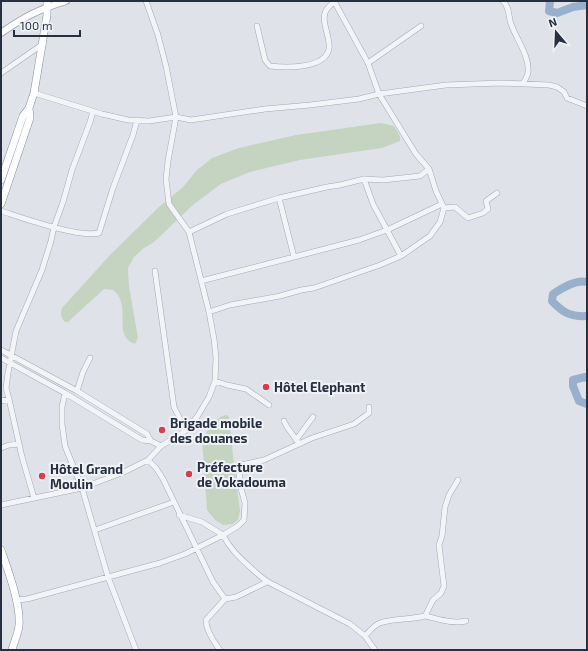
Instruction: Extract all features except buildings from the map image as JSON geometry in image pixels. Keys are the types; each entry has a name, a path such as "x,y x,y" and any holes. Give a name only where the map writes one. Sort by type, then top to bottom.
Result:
{"highway":[{"path":"1,180 23,116 29,108 34,93 43,44 47,4"},
{"path":"1,204 30,118 29,108"},
{"path":"1,550 16,600 19,617 19,628 12,650"}],"main road":[{"path":"1,33 47,4 66,1"}],"street":[{"path":"1,504 82,488 124,472 148,460 161,446 184,432 197,417 215,381 216,358 214,338 189,232 169,204 167,193 166,179 168,161 176,117 158,35 146,1"},
{"path":"503,1 507,6 514,34 527,58 528,72 523,83"},
{"path":"209,312 230,305 320,287 401,256 430,236 440,222 443,206 436,191 429,169 416,154 379,94 368,63 334,2 326,10 325,18 329,49 323,59 309,64 294,68 270,66 265,60 256,26"},
{"path":"368,63 421,26"},
{"path":"1,73 43,44"},
{"path":"34,93 114,117 149,121 176,117 191,120 265,109 310,106 359,99 379,94 446,85 523,83 549,85 557,87 564,92 567,98 587,106"},
{"path":"34,498 22,457 6,388 16,331 42,270 72,170 93,111"},
{"path":"1,211 78,233 92,235 99,233 102,228 113,188 133,135 137,120"},
{"path":"189,232 227,214 279,198 364,179 383,180 420,176 429,169"},
{"path":"364,179 373,204 401,256"},
{"path":"201,281 359,240 387,230 443,206 455,206 468,218 483,213 488,209 486,201 497,193"},
{"path":"279,198 294,257"},
{"path":"154,271 174,407 181,421 184,432"},
{"path":"1,350 77,391 147,434 151,441"},
{"path":"1,358 65,393 142,440 151,441 161,446"},
{"path":"77,391 83,372 90,358"},
{"path":"215,381 246,389 269,405"},
{"path":"65,393 62,407 62,424 66,446 82,488 108,577 136,650"},
{"path":"1,401 9,399"},
{"path":"16,600 28,599 160,563 185,554 222,535 238,526 244,520 245,503 240,485 239,469 241,465 264,460 297,442 354,424 369,413 369,407"},
{"path":"297,442 313,417"},
{"path":"284,421 297,442"},
{"path":"1,448 19,444"},
{"path":"148,460 156,468 163,479 213,582 225,599"},
{"path":"425,616 433,600 441,593 444,586 439,545 442,536 445,507 449,495 458,480"},
{"path":"95,530 174,502"},
{"path":"180,515 202,522 222,535 233,551 259,577 350,624 366,636 375,650"},
{"path":"220,650 215,644 206,620 225,599 236,597 267,582"},
{"path":"366,636 380,623 417,619 425,616 450,622 466,621"}],"green space":[{"path":"381,123 394,126 400,136 400,141 382,148 300,160 250,172 221,184 194,204 154,242 144,248 134,257 128,268 129,286 138,338 135,344 129,341 125,336 122,324 121,303 118,295 113,290 104,289 68,322 65,322 63,319 61,314 62,308 110,255 159,207 183,187 197,170 212,158 239,148 296,135"},
{"path":"227,415 229,417 240,511 238,520 233,524 223,525 215,520 207,510 202,440 212,423 222,416"}],"waterway":[{"path":"550,1 549,11 557,13 573,7 587,5"},
{"path":"587,282 578,282 565,287 553,294 552,301 560,309 572,315 587,316"},
{"path":"587,378 585,377 573,380 573,386 579,401 587,404"}],"place":[{"name":"Hôtel Elephant","path":"266,387"},
{"name":"Brigade mobile des douanes","path":"162,430"},
{"name":"Préfecture de Yokadouma","path":"189,474"},
{"name":"Hôtel Grand Moulin","path":"42,476"}]}
